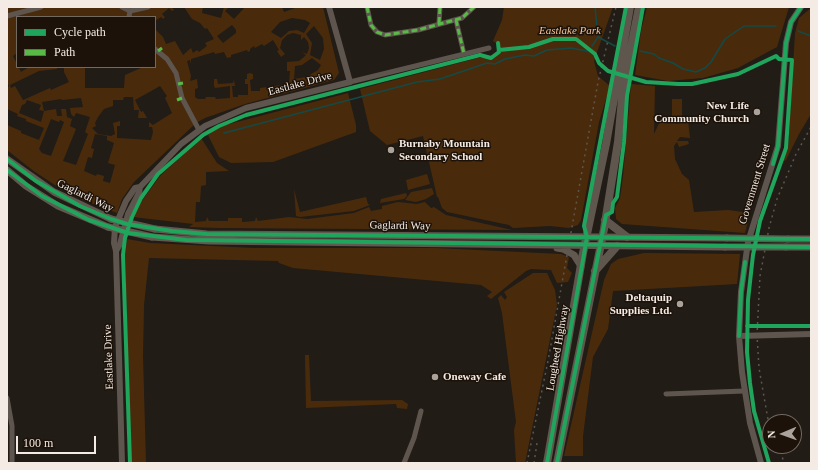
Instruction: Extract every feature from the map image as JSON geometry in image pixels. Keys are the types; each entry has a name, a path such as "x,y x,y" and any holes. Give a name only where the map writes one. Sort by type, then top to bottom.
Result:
{"main road":[{"name":"Lougheed Highway","path":"547,463 581,266 620,87 630,7"},
{"name":"Lougheed Highway","path":"624,63 639,7"},
{"name":"Lougheed Highway","path":"557,463 605,220 618,142 620,87"},
{"name":"Gaglardi Way","path":"7,159 54,192 111,219 153,233 811,239"},
{"name":"Gaglardi Way","path":"7,170 26,186 53,202 78,215 108,227 209,241 531,244 585,246 811,247"},
{"path":"605,220 627,237"},
{"path":"531,244 563,249 574,254 581,266"},
{"path":"595,271 618,246"}],"street":[{"path":"7,16 40,7"},
{"path":"122,7 130,11 148,7"},
{"path":"329,7 350,82"},
{"path":"367,7 371,25 377,32 385,35 418,30 439,23 456,20 467,16 474,7"},
{"path":"439,23 440,7"},
{"name":"Government Street","path":"761,463 750,423 744,391 740,336 741,292 748,242 778,146 786,43 791,22 802,7"},
{"path":"129,16 130,11"},
{"path":"456,20 464,54"},
{"name":"Eastlake Drive","path":"122,463 116,251 120,244 128,214 139,193 140,187 181,144 217,120 246,108 489,48"},
{"path":"158,49 176,73 180,83 179,99 200,130"},
{"path":"740,336 811,334"},
{"path":"666,394 744,391"},
{"path":"7,398 12,426 12,463"},
{"path":"404,463 414,438 420,411"}],"green space":[{"path":"7,7 172,7 174,10 172,11 169,8 162,14 165,17 163,19 161,17 156,20 156,16 16,16 16,54 13,56 16,62 16,68 19,68 21,72 27,68 57,68 39,71 10,85 11,88 15,86 23,100 50,88 51,90 69,82 64,72 64,68 85,68 85,88 124,88 125,75 141,68 156,68 156,30 163,37 166,44 175,41 183,55 191,48 193,53 197,50 199,52 207,46 205,43 214,39 207,28 205,29 200,23 192,19 184,7 203,7 202,13 221,18 224,7 229,7 225,11 234,19 245,7 282,7 284,12 298,7 323,7 339,73 334,80 245,104 205,118 196,123 134,182 122,199 117,213 83,200 55,185 35,172 7,150 7,125 21,131 21,133 39,140 44,128 26,121 26,119 17,116 18,114 7,109 7,90 9,85 7,84","holes":["292,18 305,20 310,23 304,33 297,30 289,31 281,38 271,32 280,22","232,25 236,30 236,33 223,43 217,36","314,26 323,38 324,49 320,60 310,55 312,43 306,34","293,33 301,35 301,40 304,37 308,42 309,48 307,54 302,52 306,55 299,61 287,62 287,71 290,71 289,84 260,88 260,91 251,91 250,80 253,79 253,74 250,73 247,74 247,79 245,79 245,84 248,84 248,95 238,95 238,97 233,97 232,86 235,86 234,80 233,83 218,84 217,79 214,79 215,88 230,86 230,98 216,99 215,97 206,97 205,99 198,99 195,97 195,89 198,88 197,79 190,81 191,76 187,61 190,60 191,64 191,59 214,52 215,54 224,52 227,58 231,57 231,55 247,50 248,52 254,46 255,48 262,44 264,46 273,40 281,57 285,54 280,48 282,40 287,35","312,58 321,65 318,70 306,77 294,79 295,66 302,65","160,86 167,96 165,98 172,113 153,125 149,122 149,127 152,127 153,132 151,140 117,138 117,126 120,126 120,121 113,123 115,134 111,136 98,134 92,128 96,126 95,123 104,109 113,106 113,100 123,100 124,97 133,97 134,110 139,110 138,118 147,118 143,111 141,112 135,100","81,98 83,107 70,108 71,114 74,117 76,113 90,117 85,132 88,134 76,165 63,161 76,129 70,126 72,119 67,117 66,109 61,109 62,116 57,116 56,109 44,111 42,102","27,100 41,105 39,110 44,111 41,122 19,113 22,105 25,104","51,119 64,122 51,156 42,153 39,149","95,134 107,136 107,140 114,143 108,163 115,165 110,183 103,181 104,176 97,174 96,176 84,171 88,157 92,158 94,149 91,148"]},
{"name":"Eastlake Park","path":"504,7 613,7 594,61 598,76 610,86 599,122 581,220 578,225 569,228 550,226 513,228 509,225 447,212 442,208 437,197 423,136 387,145 370,131 360,89 478,58 494,58 501,51 497,50 497,44 493,41 502,20"},
{"path":"647,7 789,7 777,47 738,68 703,78 668,81 635,75 641,31"},
{"path":"811,8 811,114 786,160 782,162 788,149 795,33 799,18"},
{"path":"631,84 655,86 654,134 661,119 688,120 690,138 680,137 677,141 688,141 689,144 679,147 677,142 674,146 675,159 682,174 689,180 694,212 728,210 750,213 745,233 622,224 616,219 615,208 620,198 623,176"},
{"path":"348,93 356,125 356,132 273,162 231,163 219,157 208,135 214,128"},
{"path":"672,99 682,99 682,118 672,118"},
{"path":"201,138 217,163 229,171 206,172 206,185 201,186 200,202 196,202 195,222 206,221 207,217 209,221 228,221 228,218 242,218 242,222 255,221 256,217 258,221 289,217 307,219 354,213 369,207 371,211 382,209 382,206 398,202 417,204 425,202 431,208 434,207 446,215 512,230 189,227 193,224 133,217 141,202 160,176"},
{"path":"427,174 430,184 408,190 406,180"},
{"path":"432,188 434,194 426,199 416,202 405,200 411,192"},
{"path":"294,189 300,212 366,197 368,204 370,205 354,211 300,217 296,216"},
{"path":"406,193 407,196 404,199 380,203 381,199"},
{"path":"127,239 150,243 254,248 436,248 561,254 569,257 567,268 572,273 568,282 557,283 551,270 531,269 526,271 491,299 487,296 492,292 481,285 293,268 279,263 278,261 149,258 144,305 143,356 146,463 131,463 125,255"},
{"path":"644,253 740,254 737,284 613,291 608,329 593,357 583,436 583,456 564,456 604,280 611,264 618,259"},
{"path":"533,273 547,273 555,290 557,305 525,463 516,463 514,430 516,422 502,313 498,298 501,295 505,300 507,297 504,292"},
{"path":"305,355 309,355 311,401 402,400 408,404 407,409 397,408 396,404 306,408"}],"waterway":[{"path":"595,7 598,37 615,46"},
{"path":"640,51 654,54 659,58 673,63 683,69 696,72 705,68 711,62 725,39 744,26 776,26"},
{"path":"798,31 811,36"},
{"path":"592,46 598,37"},
{"path":"224,133 417,82 440,79 487,63 495,64 505,59 525,55 534,56 547,50 571,48 587,51"}],"railway":[{"path":"527,463 548,361 598,82 616,7"},
{"path":"767,414 759,368 757,335 760,276 769,228 777,199 796,154 811,127"},
{"path":"534,463 537,443"},
{"path":"781,454 784,463"}],"marked path":[{"path":"367,7 371,25 377,32 385,35 418,30 462,18 474,7"},
{"path":"439,23 440,7"},
{"path":"456,20 464,54"},
{"path":"158,51 162,48"},
{"path":"178,84 183,83"},
{"path":"177,100 182,98"}],"cycle path":[{"path":"547,463 587,237 584,226 626,7"},
{"path":"557,463 606,215 612,212 613,203 617,197 624,142 627,96 643,7"},
{"path":"773,164 778,146 786,43 791,22 801,7"},
{"path":"499,50 529,47 553,39 576,39 595,54 599,63 608,71 646,82 678,84 692,84 738,74 776,56 779,59 792,60 786,148 760,221 753,255 748,300 747,352 750,383 754,411 769,463"},
{"path":"130,463 123,255 125,238 132,217 141,198 158,174 203,135 219,126 246,115 480,55 491,58 499,52 498,43"},
{"path":"7,159 36,181 80,206 127,224 172,231 207,234 811,239"},
{"path":"7,170 42,196 89,220 128,233 186,240 811,247"},
{"path":"739,336 741,292 745,262"},
{"path":"747,326 811,326"}],"place":[{"name":"New Life Community Church","path":"757,112"},
{"name":"Burnaby Mountain Secondary School","path":"391,150"},
{"name":"Deltaquip Supplies Ltd.","path":"680,304"},
{"name":"Oneway Cafe","path":"435,377"}]}
